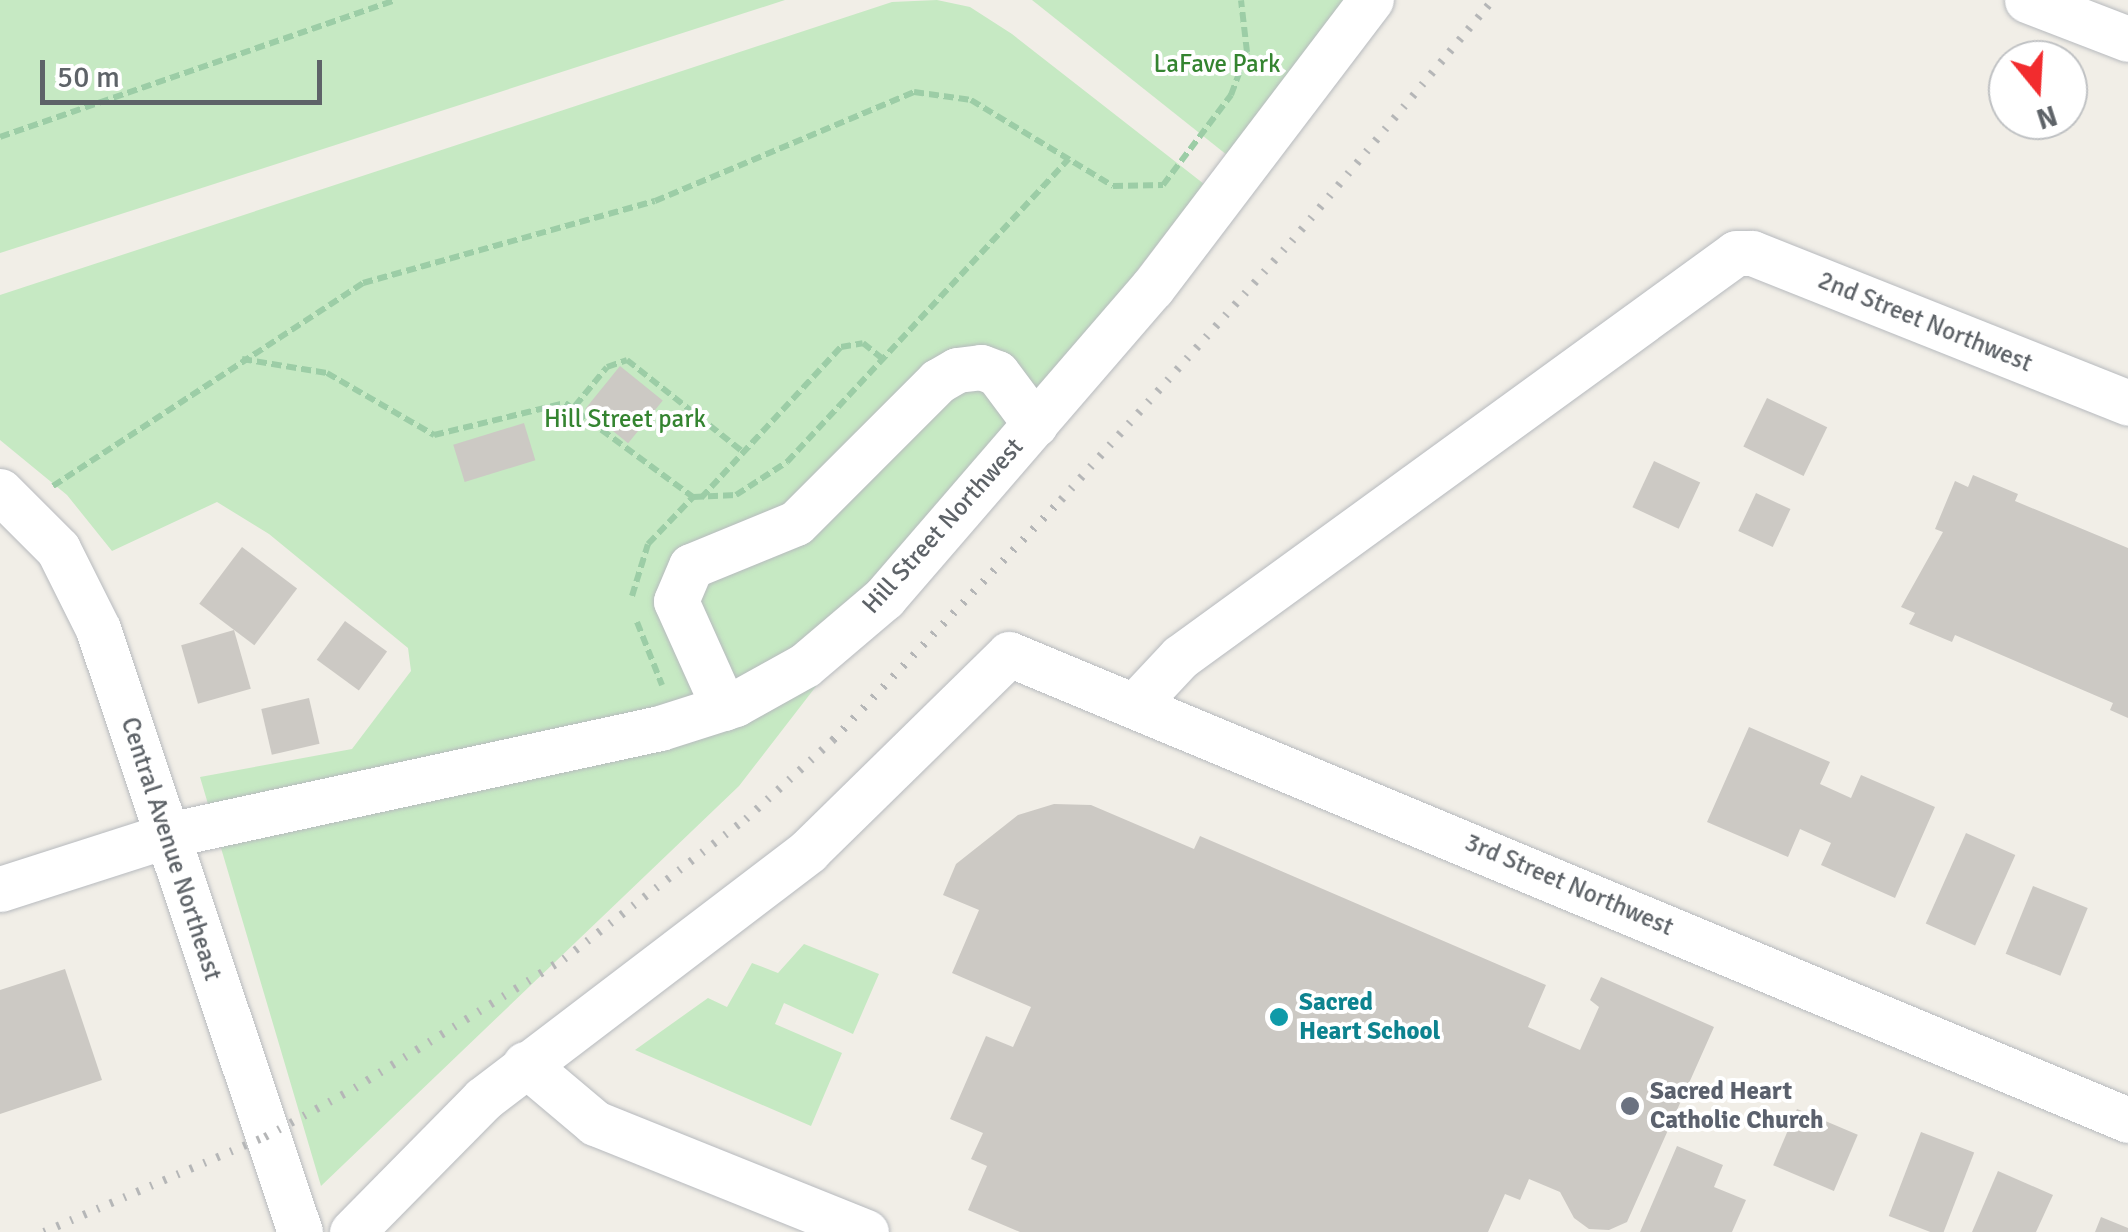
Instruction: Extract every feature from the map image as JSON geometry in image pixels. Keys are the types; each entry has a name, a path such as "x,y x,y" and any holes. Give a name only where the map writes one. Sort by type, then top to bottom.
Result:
{"street":[{"name":"Hill Street Northwest","path":"0,889 168,835 724,708 805,665 884,598 1194,238 1371,0"},
{"path":"2026,0 2128,39"},
{"name":"2nd Street Northwest","path":"1136,704 1180,657 1721,258 1752,253 2128,402"},
{"path":"724,708 676,601 691,566 796,523 938,381 957,370 981,367 997,374 1035,424"},
{"name":"Central Avenue Northeast","path":"10,499 74,575 168,835 300,1232"},
{"name":"3rd Street Northwest","path":"525,1064 808,851 1009,654 2128,1120"},
{"path":"352,1232 410,1168 525,1064 595,1123 866,1232"}],"path":[{"path":"0,137 395,0"},
{"path":"10,499 363,283 655,202 914,92 971,100 1069,160 1132,190 1163,185 1231,95 1248,52 1241,0"},
{"path":"240,359 328,373 434,435 555,404 575,406 700,498 736,496 760,483 884,360 1069,160"},
{"path":"700,498 841,347 863,343 884,360"},
{"path":"575,406 607,366 628,360 743,452"}],"green space":[{"path":"0,0 785,0 0,253"},
{"name":"Hill Street park","path":"937,0 970,7 1012,34 1204,184 739,786 321,1186 200,777 352,749 411,671 408,648 269,534 217,502 112,551 67,495 0,440 0,295 892,2"},
{"name":"LaFave Park","path":"1032,0 1349,0 1227,155"},
{"path":"804,944 879,974 853,1034 784,1003 775,1024 842,1053 811,1126 635,1050 708,998 727,1007 752,963 778,973"}],"building":[{"path":"620,366 663,401 628,443 585,409"},
{"path":"1767,398 1827,427 1804,476 1743,447"},
{"path":"524,423 535,460 465,482 453,445"},
{"path":"1654,461 1700,483 1679,529 1632,507"},
{"path":"1973,475 2018,494 2015,501 2128,548 2128,718 2110,710 2113,703 1955,635 1952,642 1909,624 1915,613 1901,607 1943,532 1935,529 1955,481 1968,487"},
{"path":"1756,493 1790,509 1773,547 1738,531"},
{"path":"242,547 297,589 254,645 199,604"},
{"path":"345,621 387,652 359,690 317,660"},
{"path":"234,630 251,689 198,704 181,645"},
{"path":"309,698 320,744 272,755 261,709"},
{"path":"1749,727 1830,762 1820,784 1851,798 1861,775 1935,807 1895,898 1821,865 1831,843 1800,829 1788,857 1707,822"},
{"name":"Sacred Heart School","path":"1054,804 1091,805 1194,849 1200,836 1546,985 1528,1027 1580,1050 1599,1007 1590,1000 1601,977 1714,1027 1627,1222 1609,1230 1589,1229 1574,1218 1560,1192 1529,1179 1520,1200 1505,1194 1488,1232 1020,1232 968,1210 987,1166 971,1159 983,1133 950,1119 986,1036 1013,1047 1031,1007 952,973 979,910 943,895 956,864 1018,815"},
{"path":"1966,833 2015,855 1975,945 1926,923"},
{"path":"2033,886 2088,908 2060,976 2006,954"},
{"path":"65,969 102,1080 0,1114 0,990"},
{"path":"1797,1109 1858,1135 1834,1191 1773,1165"},
{"path":"1921,1132 1974,1152 1944,1232 1930,1232 1889,1216"},
{"path":"1677,1146 1723,1165 1714,1187 1746,1200 1732,1232 1640,1232"},
{"path":"1998,1171 2053,1195 2036,1232 1972,1232"},
{"path":"2101,1217 2128,1228 2128,1232 2095,1232"}],"railway":[{"path":"44,1232 265,1137 355,1088 564,959 746,819 833,740 1061,500 1292,241 1493,0"}],"place":[{"name":"Sacred Heart School","path":"1279,1017"},
{"name":"Sacred Heart Catholic Church","path":"1630,1106"}]}
